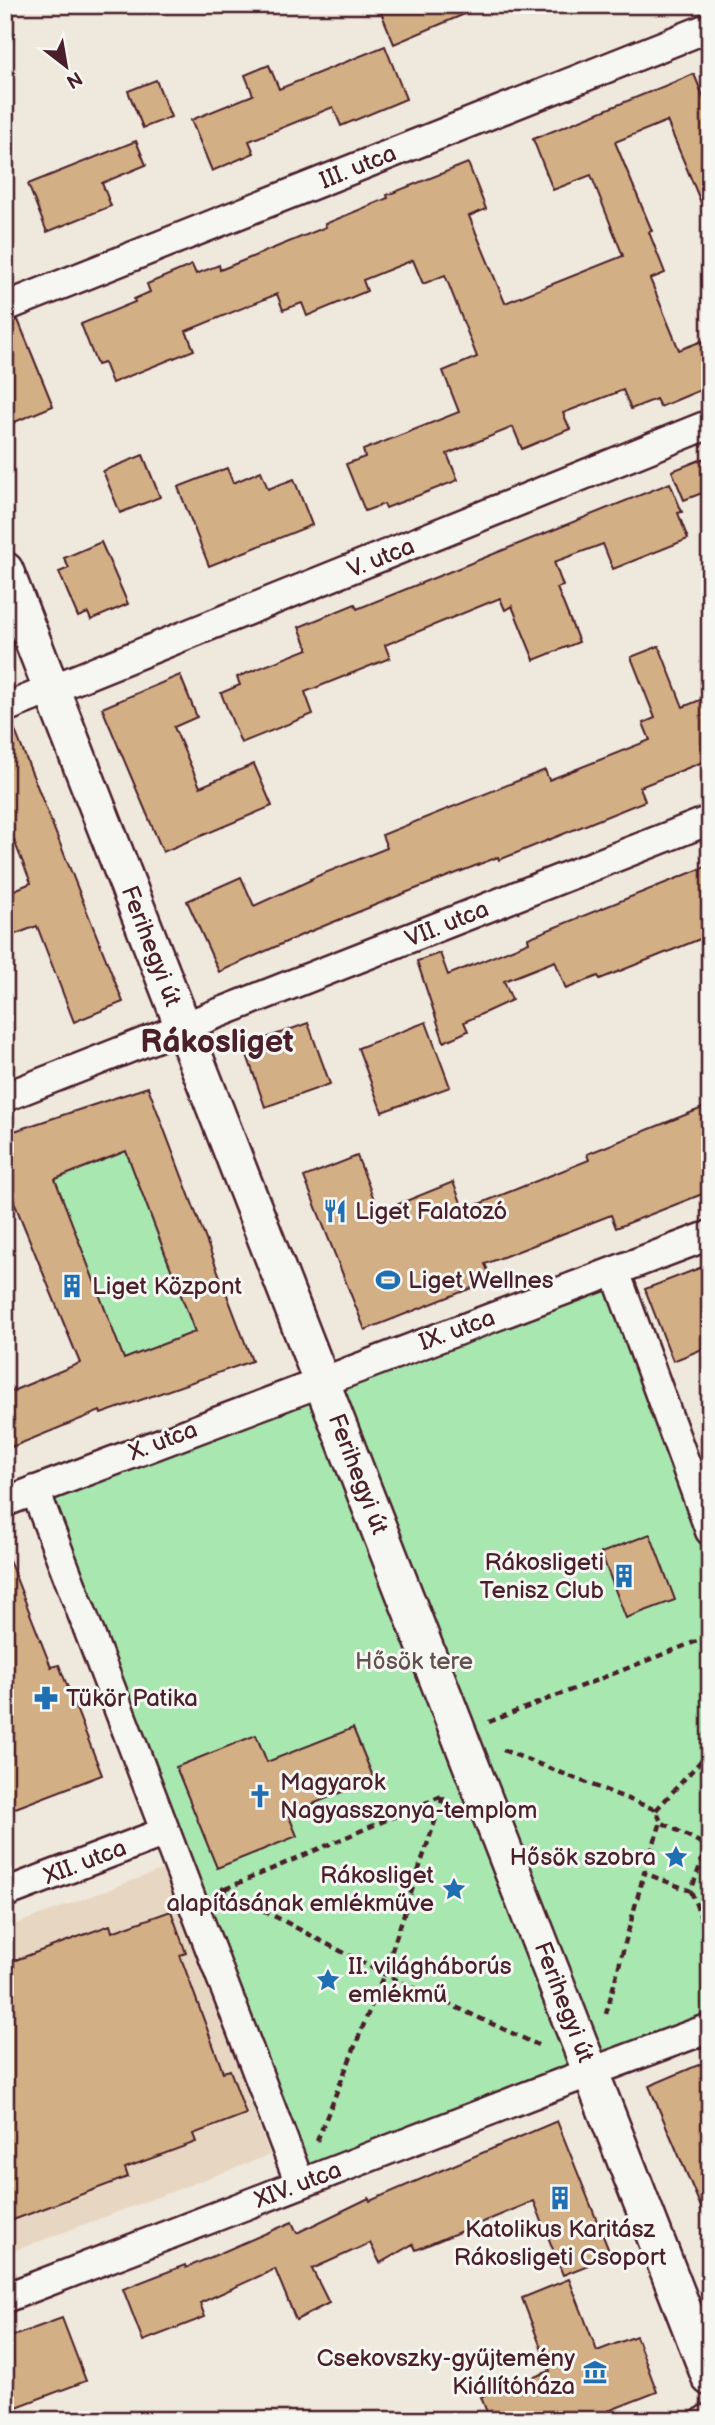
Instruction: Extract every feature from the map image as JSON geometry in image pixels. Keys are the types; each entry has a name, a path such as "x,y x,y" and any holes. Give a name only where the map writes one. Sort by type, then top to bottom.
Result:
{"street":[{"name":"III. utca","path":"5,307 710,27"},
{"name":"V. utca","path":"5,708 53,691 710,425"},
{"name":"Ferihegyi út","path":"5,570 710,2378"},
{"name":"VII. utca","path":"5,1097 184,1029 710,820"},
{"name":"IX. utca","path":"322,1381 710,1235"},
{"path":"615,1271 710,1531"},
{"name":"X. utca","path":"5,1502 322,1381"},
{"path":"35,1490 300,2184"},
{"name":"XII. utca","path":"5,1893 165,1832"},
{"name":"XIV. utca","path":"5,2298 710,2028"}],"path":[{"path":"460,1733 710,1636"},
{"path":"460,1733 656,1810 661,1822 708,1847 691,1891 710,1942"},
{"path":"656,1810 710,1751"},
{"path":"224,1890 443,1796 384,1974 300,2184"},
{"path":"605,2019 644,1873 661,1822"},
{"path":"177,1865 384,1974 538,2045"},
{"path":"644,1873 691,1891"}],"shaded area":[{"path":"164,1869 270,2155 5,2254 5,1928"}],"green space":[{"path":"126,1151 195,1332 124,1359 54,1180"},
{"name":"Hősök tere","path":"615,1271 710,1531 710,2028 300,2184 35,1490"}],"building":[{"path":"378,5 486,5 394,44"},
{"path":"385,46 406,99 341,126 333,107 249,141 254,153 212,171 191,120 253,95 245,75 269,65 279,89"},
{"path":"694,74 710,113 710,224 667,121 615,142 652,231 649,232 665,273 650,279 679,350 710,338 710,386 660,407 656,399 631,409 623,390 563,413 570,429 522,449 513,427 447,454 458,480 386,508 384,504 365,511 346,464 365,457 363,450 459,412 443,371 477,357 445,275 423,284 413,260 363,280 367,291 307,316 302,303 283,310 277,294 186,331 194,350 112,383 104,363 97,365 81,324 135,302 134,299 150,292 147,284 192,265 196,274 219,265 220,270 326,227 325,224 388,198 387,195 468,163 486,209 469,216 505,303 623,256 591,175 553,190 533,139"},
{"path":"156,80 171,117 143,128 128,91"},
{"path":"136,141 146,165 102,183 111,206 47,232 28,184"},
{"path":"18,320 53,406 5,426 5,323"},
{"path":"143,455 160,497 120,513 103,471"},
{"path":"710,456 710,490 684,500 672,471"},
{"path":"227,468 233,483 261,471 268,489 294,479 312,525 209,566 178,487"},
{"path":"670,483 682,512 678,513 688,539 613,569 603,544 554,562 563,586 557,588 579,642 534,660 512,606 505,610 500,598 385,645 390,658 305,692 313,714 241,743 221,693 240,685 237,677 308,649 299,627 355,604 357,609"},
{"path":"101,542 128,604 91,620 88,613 78,617 59,572 69,568 64,558"},
{"path":"659,646 683,707 710,696 710,759 640,787 645,801 499,860 498,857 405,893 219,972 187,901 241,877 254,906 310,879 387,848 382,835 545,770 549,780 650,740 643,723 655,718 631,657"},
{"path":"180,675 197,717 174,727 200,787 254,764 272,806 163,852 102,708"},
{"path":"12,723 123,1002 74,1022 37,926 5,938 5,894 31,883 5,818 5,724"},
{"path":"710,865 710,935 600,979 598,976 566,989 555,961 504,981 512,1000 464,1022 468,1031 444,1042 417,961 440,953 448,975 529,942 528,938"},
{"path":"426,1022 450,1087 382,1112 358,1048"},
{"path":"308,1023 330,1084 265,1107 244,1046"},
{"name":"Liget Központ","path":"148,1087 252,1361 101,1414 100,1411 12,1447 5,1430 5,1394 80,1363 5,1180 5,1134","holes":["126,1151 195,1332 124,1359 55,1179"]},
{"path":"710,1105 710,1191 616,1228 611,1215 485,1264 492,1280 365,1330 304,1177 357,1156 379,1212 453,1182 464,1210 589,1160 587,1154"},
{"path":"710,1264 710,1346 673,1361 645,1289"},
{"name":"Rákosligeti Tenisz Club","path":"650,1534 675,1600 626,1618 601,1553"},
{"path":"5,1555 51,1667 59,1665 102,1775 5,1812"},
{"name":"Magyarok Nagyasszonya-templom","path":"353,1728 374,1779 288,1814 297,1836 217,1868 176,1767 256,1735 267,1762"},
{"path":"171,1911 186,1953 180,1955 223,2072 230,2070 246,2114 193,2134 196,2142 125,2168 128,2177 5,2223 5,1964 110,1925 112,1932"},
{"path":"710,2060 710,2228 649,2086"},
{"path":"557,2121 611,2256 563,2275 534,2201 416,2250 413,2244 380,2263 370,2243 312,2269 329,2303 296,2320 275,2269 200,2303 205,2317 143,2341 123,2289 185,2265 186,2268 292,2222 297,2233 369,2198 370,2201"},
{"path":"569,2279 597,2351 636,2336 657,2392 585,2420 490,2420 481,2397 550,2371 522,2298"},
{"path":"62,2318 86,2381 14,2408 5,2384 5,2339"}],"place":[{"name":"Liget Falatozó","path":"335,1211"},
{"name":"Liget Wellnes","path":"388,1280"},
{"name":"Liget Központ","path":"72,1286"},
{"name":"Rákosligeti Tenisz Club","path":"624,1576"},
{"name":"Tükör Patika","path":"46,1698"},
{"name":"Magyarok Nagyasszonya-templom","path":"260,1796"},
{"name":"Hősök szobra","path":"676,1857"},
{"name":"Rákosliget alapításának emlékműve","path":"454,1889"},
{"name":"II. világháborús emlékmű","path":"328,1980"},
{"name":"Katolikus Karitász Rákosligeti Csoport","path":"560,2198"},
{"name":"Csekovszky-gyűjtemény Kiállítóháza","path":"595,2372"}],"district":[{"name":"Rákosliget","path":"217,1042"}]}
